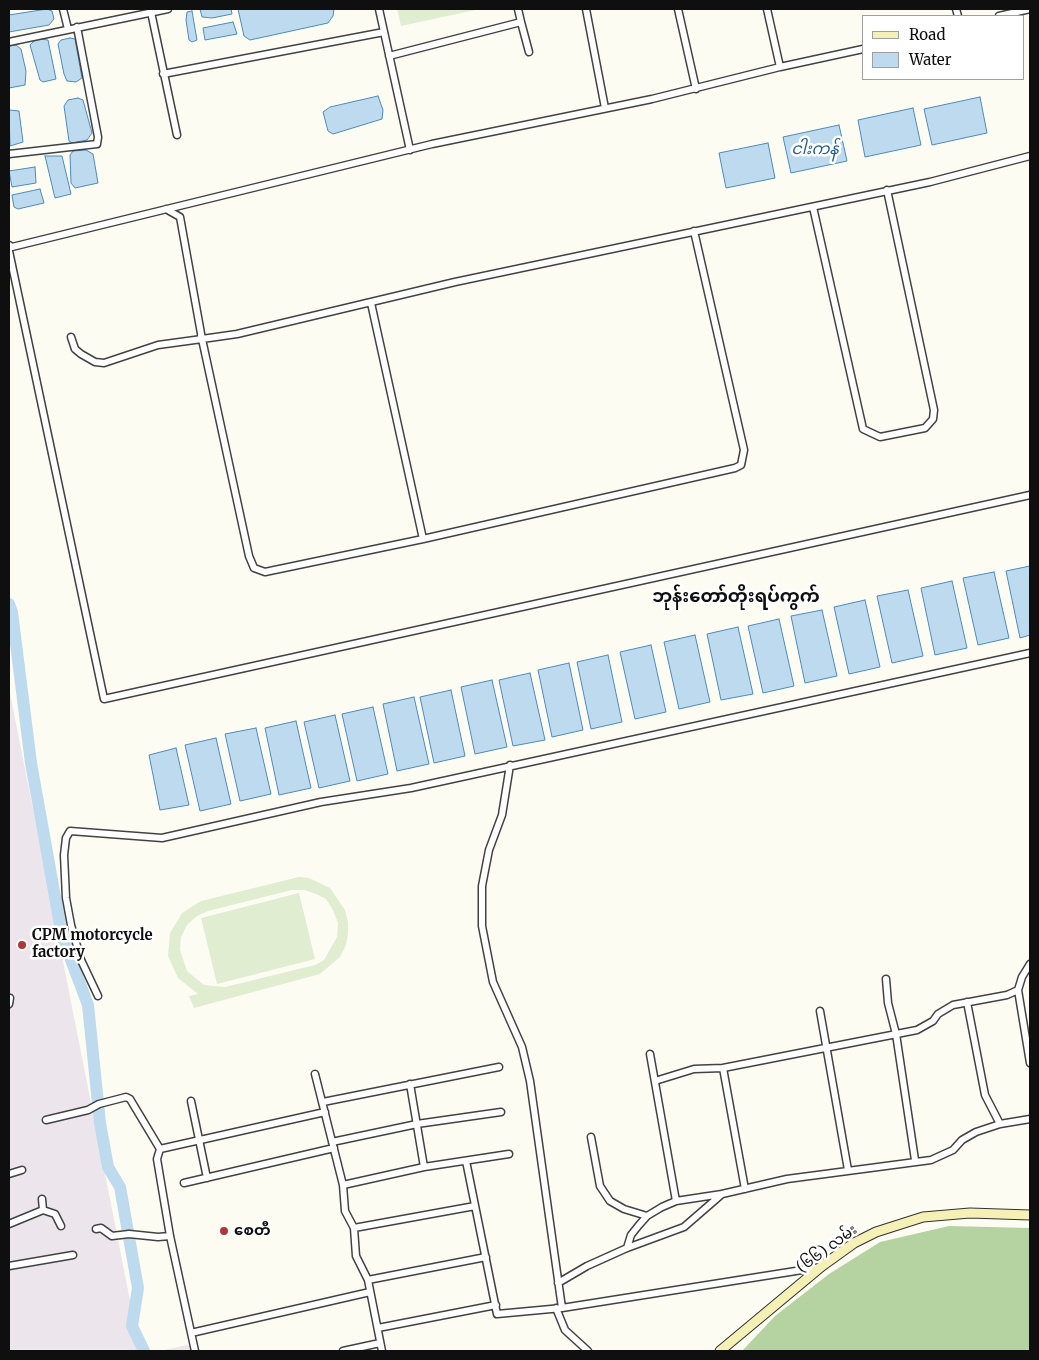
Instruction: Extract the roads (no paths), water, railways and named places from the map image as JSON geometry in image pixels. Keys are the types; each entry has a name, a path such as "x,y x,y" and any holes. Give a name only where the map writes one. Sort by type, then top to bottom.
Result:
{"street":[{"path":"63,9 68,29"},
{"path":"9,42 168,9"},
{"path":"379,9 410,150"},
{"path":"518,9 529,52"},
{"path":"586,9 605,108"},
{"path":"678,9 696,89"},
{"path":"767,9 780,66"},
{"path":"1003,15 1030,9"},
{"path":"151,12 176,136"},
{"path":"389,56 521,22"},
{"path":"9,154 92,147 97,144 98,136 77,27"},
{"path":"163,74 384,32"},
{"path":"9,245 12,247 410,150 696,89 780,66 862,49"},
{"path":"71,337 75,349 81,354 95,362 104,363 158,345 237,334 694,231 930,182 1030,156"},
{"path":"813,206 863,429 880,437 925,428 933,419 934,410 888,190"},
{"path":"166,209 180,217 202,340 247,547 254,568 265,572 423,539 735,468 741,464 744,450 694,231"},
{"path":"9,251 104,699 1030,495"},
{"path":"371,303 423,539"},
{"path":"98,996 81,960 71,925 66,892 64,855 66,838 70,831 162,838 321,802 411,788 1030,653"},
{"path":"510,765 504,787 502,815 489,850 482,886 482,926 493,982 526,1063 558,1283 562,1326 588,1351"},
{"path":"1030,964 1022,977 1018,990 1030,1063"},
{"path":"886,979 888,1003 896,1034 915,1160"},
{"path":"655,1081 694,1069 723,1068 917,1030 934,1021 945,1009 968,1002 1007,995 1018,990"},
{"path":"968,1002 986,1096 1000,1124"},
{"path":"820,1011 848,1170"},
{"path":"650,1054 676,1201"},
{"path":"323,1102 499,1067"},
{"path":"723,1068 745,1189"},
{"path":"315,1074 344,1185 345,1211 354,1228 356,1256 368,1280 382,1351"},
{"path":"410,1084 424,1167"},
{"path":"46,1120 126,1097 132,1101 160,1149 157,1159 170,1236 195,1351"},
{"path":"191,1101 207,1178"},
{"path":"160,1149 325,1112"},
{"path":"184,1183 417,1124 501,1112"},
{"path":"627,1248 631,1235 647,1216 676,1201 848,1170 940,1157 953,1150 962,1140 1000,1124 1030,1119"},
{"path":"591,1137 600,1186 610,1201 624,1209 647,1216"},
{"path":"344,1185 424,1167 509,1154"},
{"path":"466,1161 497,1314 559,1308 822,1266"},
{"path":"9,1174 22,1170"},
{"path":"558,1283 587,1266 627,1248 684,1227 722,1194"},
{"path":"42,1199 42,1210"},
{"path":"354,1228 475,1206"},
{"path":"9,1224 42,1210 55,1214 61,1226"},
{"name":"(၆၆) လမ်း","path":"720,1351 822,1266 863,1238 906,1221 923,1217 970,1213 1030,1215"},
{"path":"96,1229 102,1228 110,1235 115,1236 130,1234 158,1237 170,1236"},
{"path":"9,1266 73,1255"},
{"path":"368,1280 486,1257"},
{"path":"191,1333 370,1292"},
{"path":"378,1328 496,1305"},
{"path":"343,1351 380,1343"}],"water":[{"path":"47,9 52,11 54,19 49,25 9,32 9,15"},
{"path":"200,9 231,9 232,14 212,18 202,17"},
{"path":"238,9 334,9 333,16 328,23 250,40 244,36"},
{"path":"192,11 197,40 192,42 189,40 186,20 187,12"},
{"path":"233,22 237,34 205,40 203,28"},
{"path":"40,39 48,40 56,79 43,82 40,80 30,45"},
{"path":"75,39 82,78 76,82 67,81 58,44 61,40"},
{"path":"16,45 21,49 26,71 25,85 9,88 9,46"},
{"path":"378,96 383,110 382,119 333,134 328,131 323,112 330,107"},
{"path":"980,97 987,133 932,145 924,109"},
{"path":"78,98 83,100 92,133 87,140 72,143 69,141 64,106 68,100"},
{"name":"ငါးကန်","path":"913,108 921,145 865,157 858,120"},
{"path":"9,110 19,111 23,142 10,146"},
{"name":"ငါးကန်","path":"839,125 847,161 791,173 783,137"},
{"name":"ငါးကန်","path":"768,143 775,178 726,188 719,153"},
{"path":"86,150 93,154 98,183 75,188 71,183 70,155 73,151"},
{"path":"45,156 62,156 71,194 55,198"},
{"path":"35,167 36,183 12,187 9,171"},
{"path":"40,189 44,203 18,209 14,207 12,195"},
{"path":"1030,566 1030,635 1020,638 1006,571"},
{"path":"994,572 1009,638 978,645 963,578"},
{"path":"952,581 967,648 935,655 921,588"},
{"path":"908,590 923,656 892,663 877,596"},
{"path":"865,600 880,667 849,674 834,607"},
{"path":"822,610 837,676 805,683 791,616"},
{"path":"779,619 794,686 763,693 748,626"},
{"path":"738,627 753,694 721,700 707,634"},
{"path":"695,635 710,702 679,709 664,642"},
{"path":"651,645 666,712 635,719 620,652"},
{"path":"608,655 622,722 591,729 577,662"},
{"path":"569,663 583,730 552,737 538,670"},
{"path":"530,673 545,740 513,746 499,680"},
{"path":"492,680 507,747 475,754 461,687"},
{"path":"451,690 465,756 434,763 420,697"},
{"path":"414,697 429,764 397,771 383,704"},
{"path":"373,707 388,774 357,781 342,714"},
{"path":"335,715 350,781 319,788 304,722"},
{"path":"296,721 311,788 279,795 265,728"},
{"path":"256,728 271,794 240,801 225,734"},
{"path":"216,738 231,804 200,811 185,745"},
{"path":"176,748 189,805 160,810 149,755"}],"waterway":[{"path":"9,604 12,612 31,763 62,936 88,1005 100,1123 108,1167 120,1187 138,1288 132,1326 144,1351"}],"place":[{"name":"CPM motorcycle factory","path":"22,945"},
{"name":"စေတီ","path":"224,1231"}],"district":[{"name":"ဘုန်းတော်တိုးရပ်ကွက်","path":"736,597"}]}
